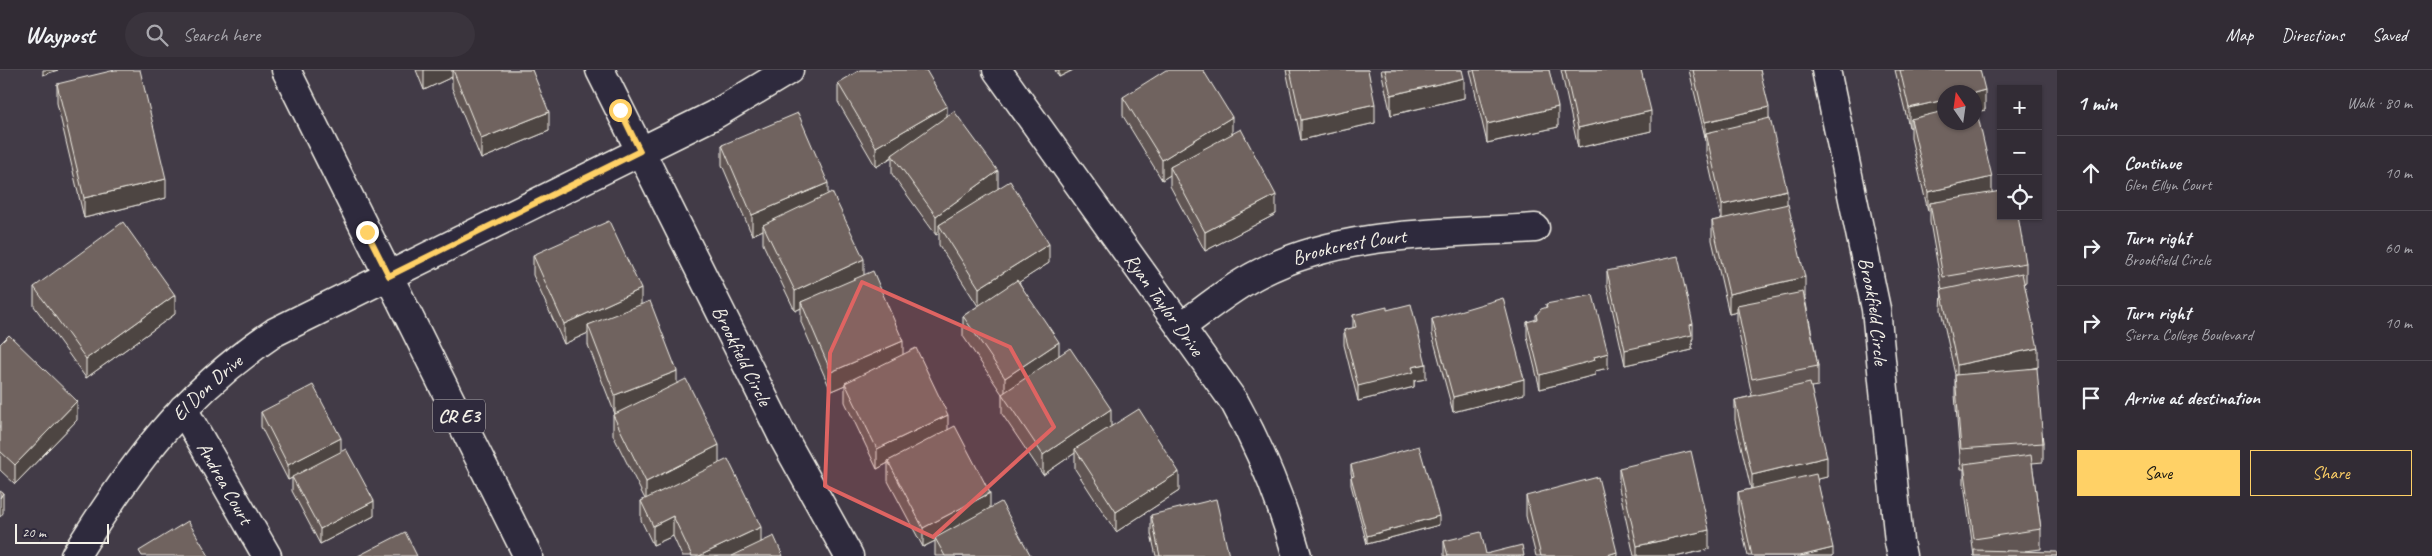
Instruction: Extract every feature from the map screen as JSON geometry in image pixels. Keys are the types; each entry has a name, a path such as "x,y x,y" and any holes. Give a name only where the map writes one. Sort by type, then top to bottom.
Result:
{"street":[{"name":"CR E3","path":"286,70 528,556"},
{"name":"Brookfield Circle","path":"600,70 783,437 849,556"},
{"path":"389,276 750,95 789,70"},
{"name":"Ryan Taylor Drive","path":"996,70 1236,403 1257,443 1275,485 1296,556"},
{"name":"Brookfield Circle","path":"1826,70 1876,309 1899,542 1902,556"},
{"name":"Brookcrest Court","path":"1182,326 1259,273 1317,250 1346,243 1376,239 1535,228"},
{"name":"El Don Drive","path":"75,556 132,467 156,437 208,384 242,354 275,332 389,276"},
{"name":"Andrea Court","path":"183,409 267,556"}],"highlighted area":[{"path":"862,282 1010,347 1054,427 933,537 825,486 830,353"}],"building":[{"path":"115,70 140,70 166,179 84,198 57,84"},
{"path":"453,70 532,70 549,112 481,139"},
{"path":"860,70 926,70 947,106 876,147 838,83"},
{"path":"1166,70 1203,70 1232,117 1162,160 1123,97"},
{"path":"1290,70 1368,70 1375,104 1301,120"},
{"path":"1385,70 1462,70 1464,78 1391,95"},
{"path":"1474,70 1549,70 1558,107 1487,124"},
{"path":"1565,70 1641,70 1651,111 1578,128"},
{"path":"1693,70 1760,70 1769,107 1705,122"},
{"path":"1900,70 1980,70 1985,90 1982,91 1982,85 1937,85 1937,102 1909,108"},
{"path":"954,111 998,171 936,216 892,155"},
{"path":"798,113 828,183 752,215 722,145"},
{"path":"1937,113 1937,130 1981,130 1992,177 1928,192 1911,119"},
{"path":"1770,118 1787,190 1722,205 1706,133"},
{"path":"1241,129 1276,195 1205,232 1170,167"},
{"path":"1010,181 1049,244 979,288 939,225"},
{"path":"832,192 864,259 795,291 763,225"},
{"path":"1997,192 1997,220 2019,220 2026,263 1943,277 1930,203"},
{"path":"1788,204 1805,277 1729,294 1712,221"},
{"path":"609,221 641,289 564,324 533,255"},
{"path":"123,222 175,295 86,359 34,287"},
{"path":"1678,256 1693,324 1690,325 1692,335 1625,350 1607,271"},
{"path":"873,271 903,341 831,372 801,302"},
{"path":"2022,273 2038,348 1957,365 1941,290"},
{"path":"1017,280 1059,342 1005,378 963,316"},
{"path":"1803,292 1818,366 1752,379 1737,305"},
{"path":"1593,295 1608,353 1594,357 1595,360 1540,375 1527,322 1537,319 1536,315 1541,309 1547,307 1546,304"},
{"path":"1503,298 1524,379 1453,397 1432,319"},
{"path":"650,301 677,371 615,395 588,325"},
{"path":"1411,304 1426,364 1412,367 1414,372 1358,386 1344,330 1356,327 1353,315 1387,307 1387,310"},
{"path":"9,335 77,401 15,465 0,451 0,344"},
{"path":"916,348 948,415 877,449 845,383"},
{"path":"1070,348 1111,409 1043,455 1002,394"},
{"path":"2037,368 2043,443 1961,449 1955,375"},
{"path":"686,379 719,445 646,482 613,415"},
{"path":"1810,383 1827,457 1752,475 1735,400"},
{"path":"313,385 341,438 288,465 261,412"},
{"path":"1139,409 1179,472 1116,512 1075,449"},
{"path":"955,426 990,493 923,528 888,461"},
{"path":"1419,446 1439,516 1367,536 1351,477 1354,476 1351,465"},
{"path":"346,449 374,501 320,529 292,477"},
{"path":"1691,451 1709,530 1637,546 1619,468"},
{"path":"2031,455 2041,529 1974,539 1964,464"},
{"path":"728,459 761,527 699,556 692,556 673,516 653,526 641,501"},
{"path":"1816,474 1833,548 1800,556 1752,556 1738,492"},
{"path":"1598,477 1617,552 1604,556 1541,556 1526,496"},
{"path":"1216,499 1229,556 1160,556 1151,515"},
{"path":"1001,502 1031,556 945,556 935,538"},
{"path":"188,521 209,556 142,556 139,551"},
{"path":"405,532 417,556 358,556"},
{"path":"1481,532 1486,554 1522,545 1524,556 1448,556 1444,541"},
{"path":"774,536 783,556 732,556"},
{"path":"1974,550 2057,552 2057,556 1974,556"}],"route":[{"path":"367,232 389,276 640,151 620,110"}]}
